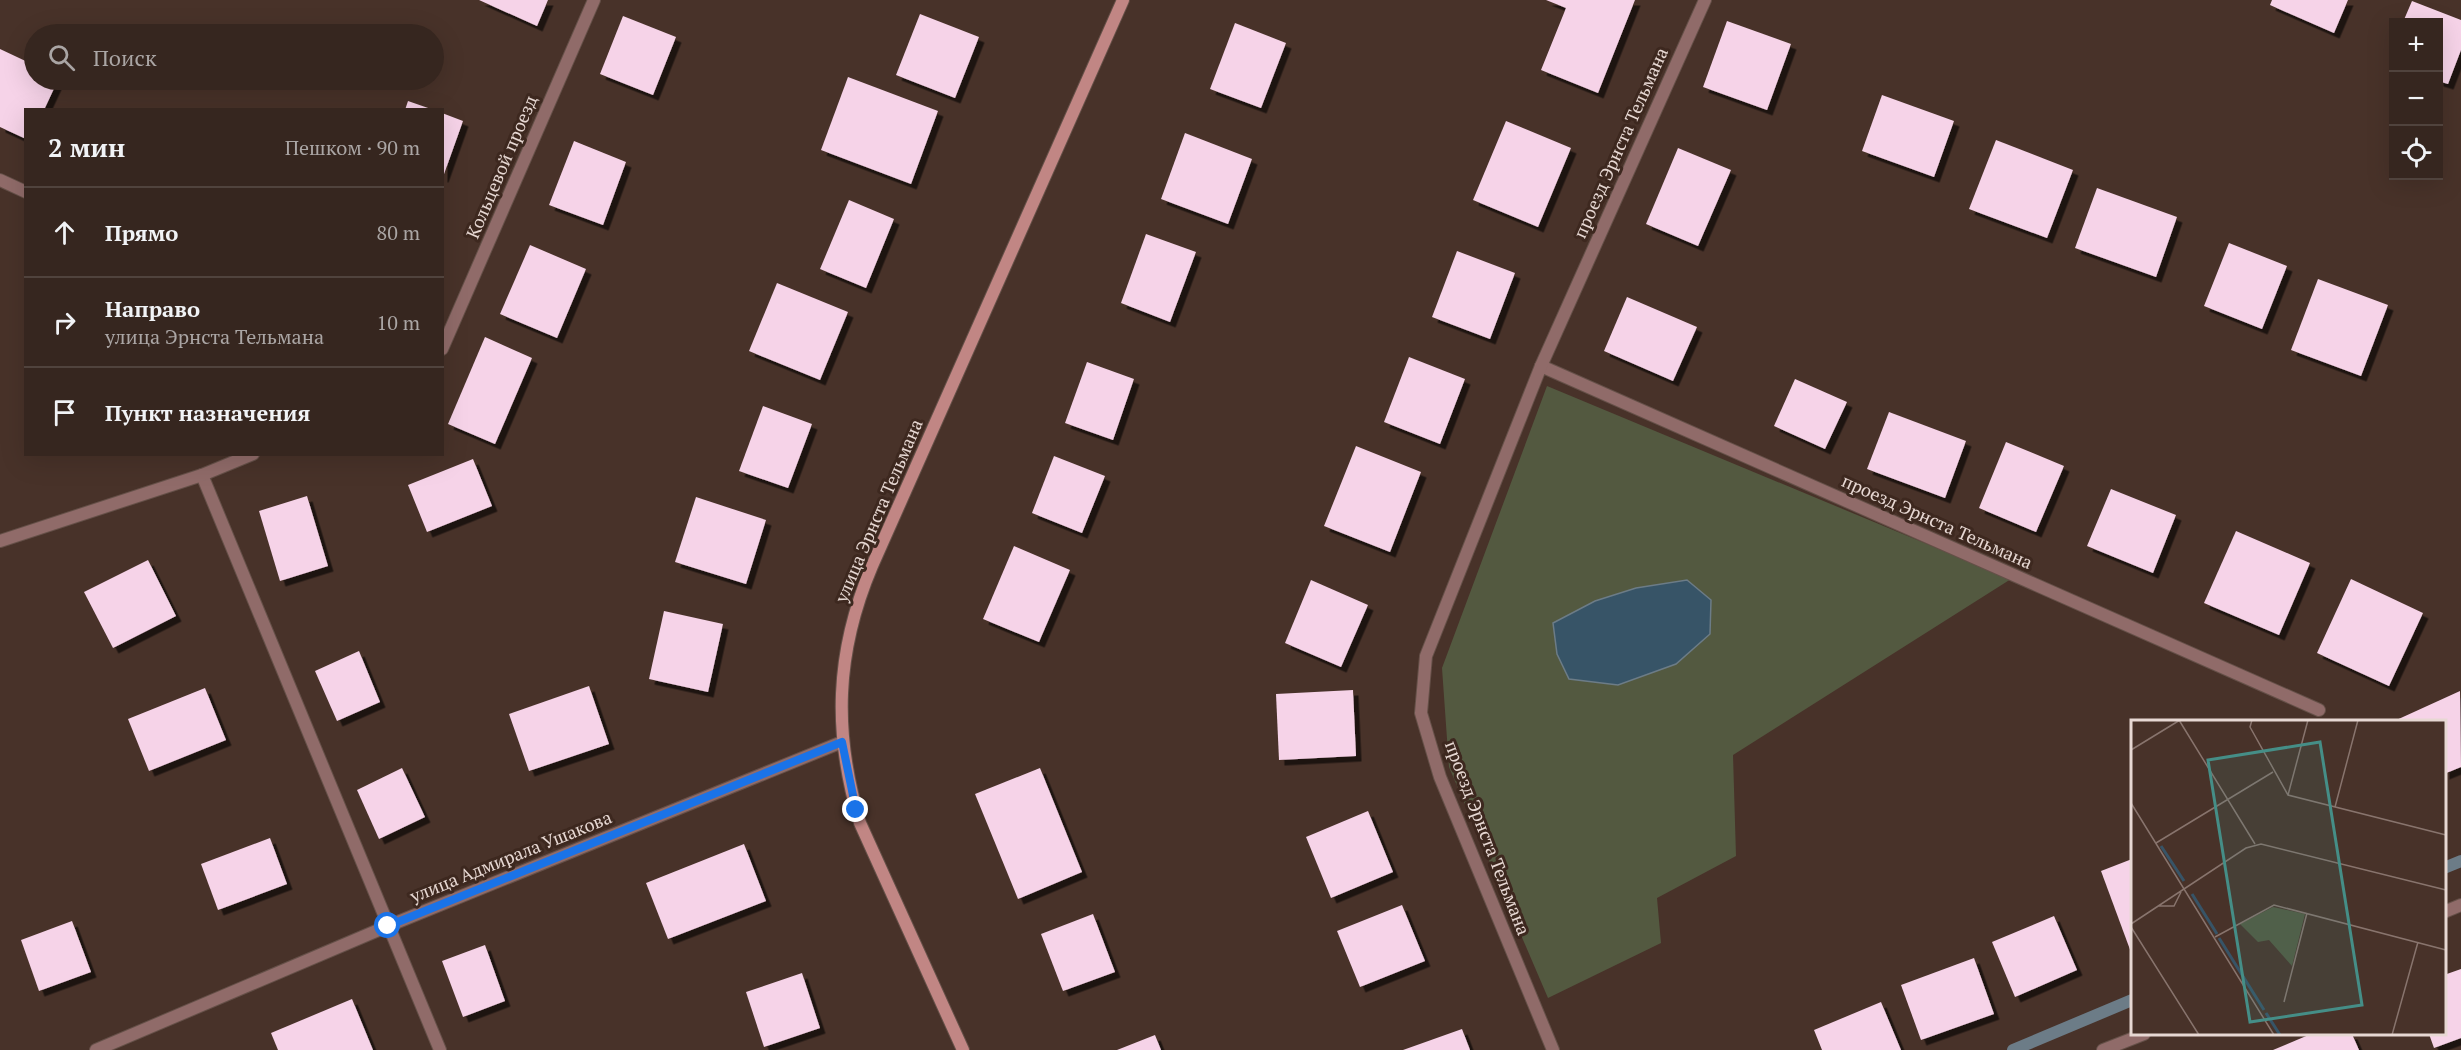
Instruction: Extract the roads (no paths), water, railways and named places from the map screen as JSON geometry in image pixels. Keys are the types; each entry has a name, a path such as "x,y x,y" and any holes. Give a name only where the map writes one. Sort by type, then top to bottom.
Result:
{"main road":[{"name":"улица Эрнста Тельмана","path":"963,1050 865,837 852,797 842,742 841,709 844,660 850,628 866,581 1123,0"}],"street":[{"name":"Кольцевой проезд","path":"444,344 594,0"},
{"name":"проезд Эрнста Тельмана","path":"1553,1050 1440,777 1421,713 1426,656 1541,366 1705,0"},
{"path":"0,180 24,191"},
{"name":"проезд Эрнста Тельмана","path":"1541,366 2319,710"},
{"path":"0,541 202,476 248,456"},
{"path":"202,476 440,1050"},
{"name":"улица Адмирала Ушакова","path":"96,1050 388,926 842,742"},
{"path":"2446,912 2461,905"},
{"path":"2103,1050 2141,1035"}],"water":[{"path":"1687,580 1711,600 1710,634 1676,664 1618,685 1569,679 1557,654 1553,623 1595,601 1636,588"}],"waterway":[{"path":"2446,867 2461,861"},
{"path":"2013,1050 2131,1000"}]}
